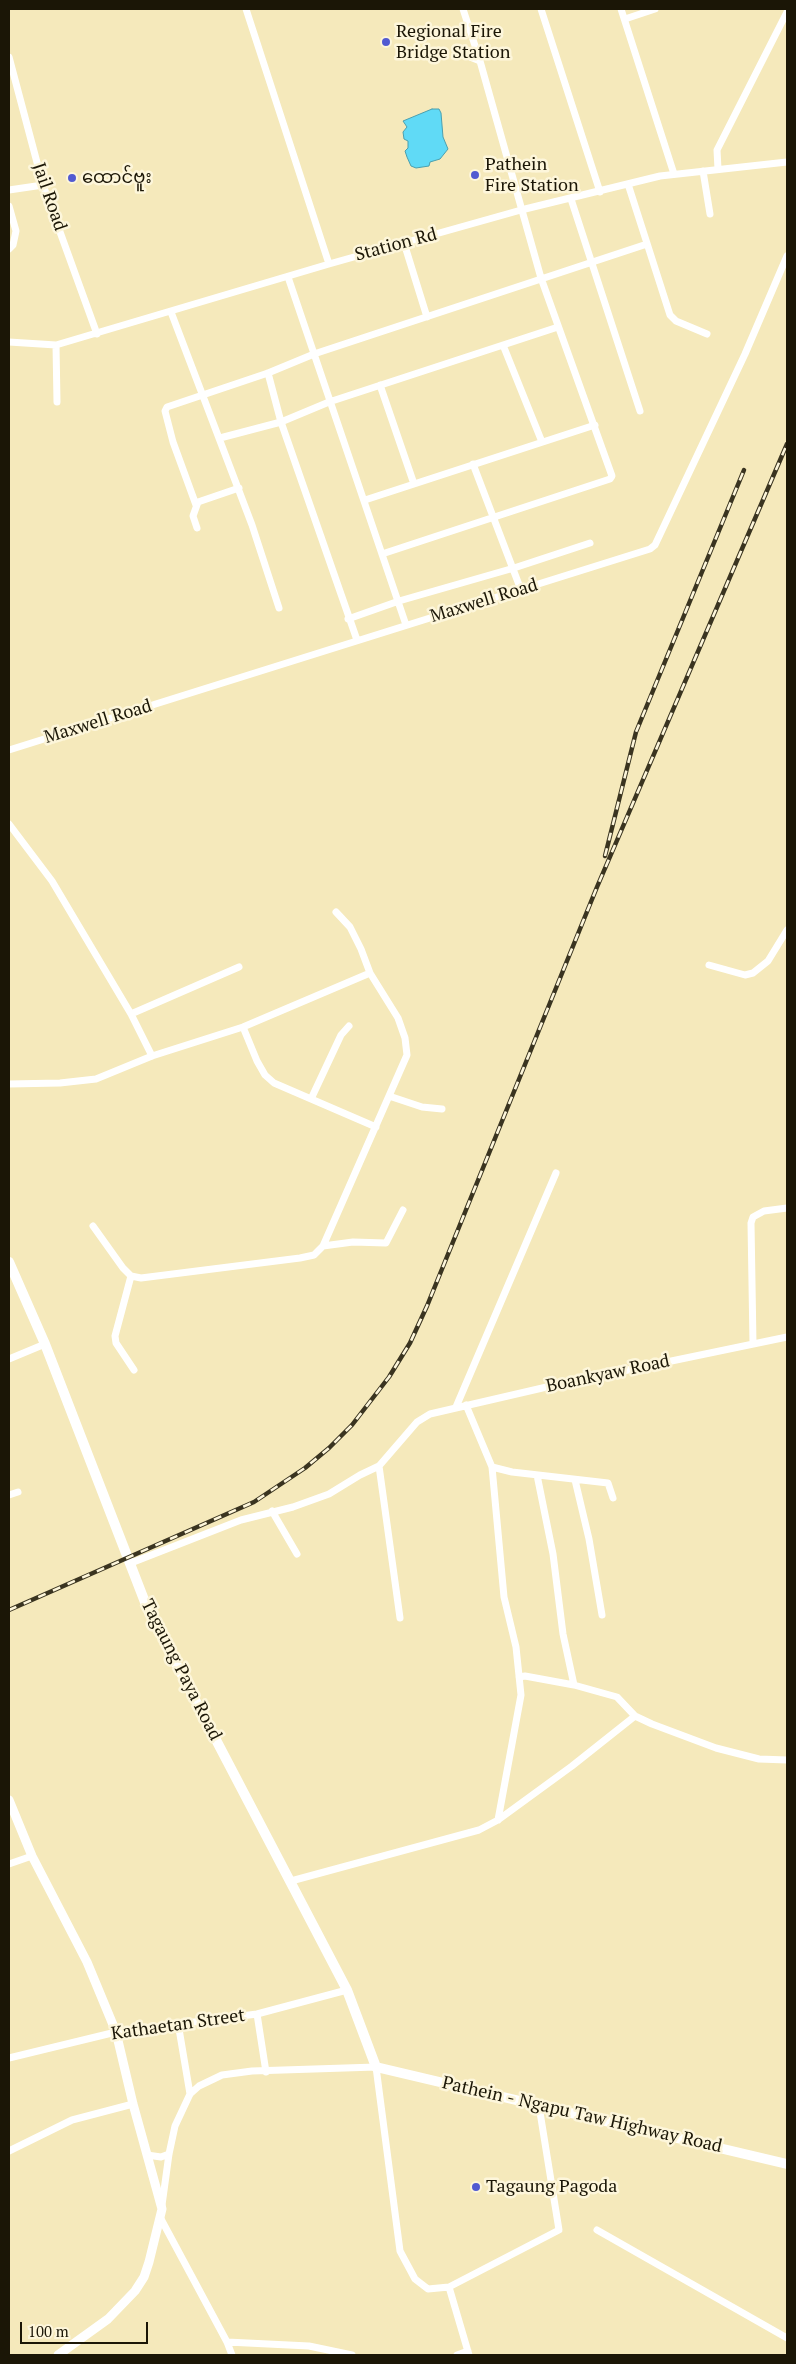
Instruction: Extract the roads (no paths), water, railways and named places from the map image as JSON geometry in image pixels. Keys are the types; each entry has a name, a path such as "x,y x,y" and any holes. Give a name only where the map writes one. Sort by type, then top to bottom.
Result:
{"main road":[{"name":"Tagaung Paya Road","path":"9,1262 45,1344 148,1610 347,1990 376,2067"},
{"name":"Pathein - Ngapu Taw Highway Road","path":"376,2067 787,2164"}],"street":[{"path":"246,9 330,264"},
{"path":"382,554 610,478 612,472 541,278 480,61 463,9"},
{"path":"541,9 600,192"},
{"path":"621,9 674,174"},
{"path":"625,19 655,9"},
{"path":"718,169 717,150 787,12"},
{"name":"Jail Road","path":"9,57 43,185 97,334"},
{"path":"470,57 480,61"},
{"name":"Station Rd","path":"9,342 56,345 521,210 571,200 628,184 674,174 787,162"},
{"path":"703,171 710,214"},
{"path":"628,184 670,315 676,321 707,334"},
{"path":"9,190 43,185"},
{"path":"571,200 640,411"},
{"path":"9,206 16,231 13,245 9,249"},
{"path":"404,243 427,316"},
{"path":"197,528 194,516 196,505 173,442 165,410 167,407 268,373 314,354 647,244"},
{"name":"Maxwell Road","path":"9,750 357,640 645,552 654,545 745,354 787,256"},
{"path":"288,277 329,402 400,601 406,625"},
{"path":"171,312 239,488 279,608"},
{"path":"220,438 281,422 329,402 558,327"},
{"path":"56,345 57,402"},
{"path":"503,346 542,442"},
{"path":"268,373 281,422 348,619 357,640"},
{"path":"380,385 414,484"},
{"path":"365,500 595,425"},
{"path":"473,464 521,590"},
{"path":"196,505 202,500 239,488"},
{"path":"348,619 400,601 590,544"},
{"path":"9,824 52,882 131,1014 152,1056"},
{"path":"94,1226 131,1276 152,1278 300,1258 314,1255 323,1246 407,1055 405,1038 398,1018 370,973 350,927 336,912"},
{"path":"709,966 745,975 753,973 768,961 787,930"},
{"path":"131,1014 239,967"},
{"path":"9,1084 60,1083 96,1079 152,1056 243,1027 370,973"},
{"path":"311,1099 341,1035 350,1026"},
{"path":"243,1027 265,1075 274,1083 376,1127"},
{"path":"389,1096 422,1107 442,1109"},
{"path":"456,1407 556,1173"},
{"path":"752,1344 751,1223 753,1217 764,1211 787,1208"},
{"path":"323,1246 354,1242 386,1243 403,1210"},
{"path":"131,1276 115,1336 116,1343 134,1370"},
{"name":"Boankyaw Road","path":"379,1466 418,1422 430,1414 787,1337"},
{"path":"9,1359 45,1344"},
{"path":"466,1405 492,1467 504,1597 516,1647 519,1677 520,1703 498,1820"},
{"path":"131,1563 212,1530 272,1511 313,1501 329,1494 360,1474 379,1466 400,1618"},
{"path":"492,1467 575,1480 608,1483 613,1498"},
{"path":"537,1474 553,1554 563,1634 574,1685"},
{"path":"575,1480 589,1539 602,1615"},
{"path":"9,1495 18,1492"},
{"path":"272,1511 296,1554"},
{"path":"519,1677 525,1676 574,1685 617,1697 635,1716 716,1748 759,1759 787,1760"},
{"path":"291,1881 479,1830 498,1820 635,1716"},
{"path":"9,1800 32,1856 87,1962 116,2032 133,2104 162,2209"},
{"path":"9,1864 32,1856"},
{"name":"Kathaetan Street","path":"9,2058 116,2032 178,2022 257,2014 347,1990"},
{"path":"257,2014 266,2072"},
{"path":"178,2022 190,2094"},
{"path":"58,2355 108,2319 134,2291 144,2277 161,2219 169,2154 175,2126 190,2094 206,2081 222,2075 252,2071 376,2067 400,2251 415,2279 428,2288 449,2287 559,2230 540,2106"},
{"path":"9,2150 72,2120 133,2104"},
{"path":"147,2155 161,2157 169,2154"},
{"path":"161,2219 227,2342 232,2355"},
{"path":"597,2230 787,2338"},
{"path":"449,2287 468,2353 457,2355"},
{"path":"227,2342 309,2346 352,2355"}],"water":[{"path":"432,109 439,109 441,113 443,137 448,149 440,159 430,162 429,166 416,168 411,166 405,151 408,148 408,141 404,139 403,132 407,127 403,121"}],"railway":[{"path":"9,1610 254,1502 305,1468 329,1448 352,1425 389,1377 410,1343 427,1306 597,887 787,444"},
{"path":"605,856 636,732 744,470"}],"place":[{"name":"Regional Fire Bridge Station","path":"386,42"},
{"name":"Pathein Fire Station","path":"475,175"},
{"name":"ထောင်ဗူး","path":"72,178"},
{"name":"Tagaung Pagoda","path":"476,2187"}]}
